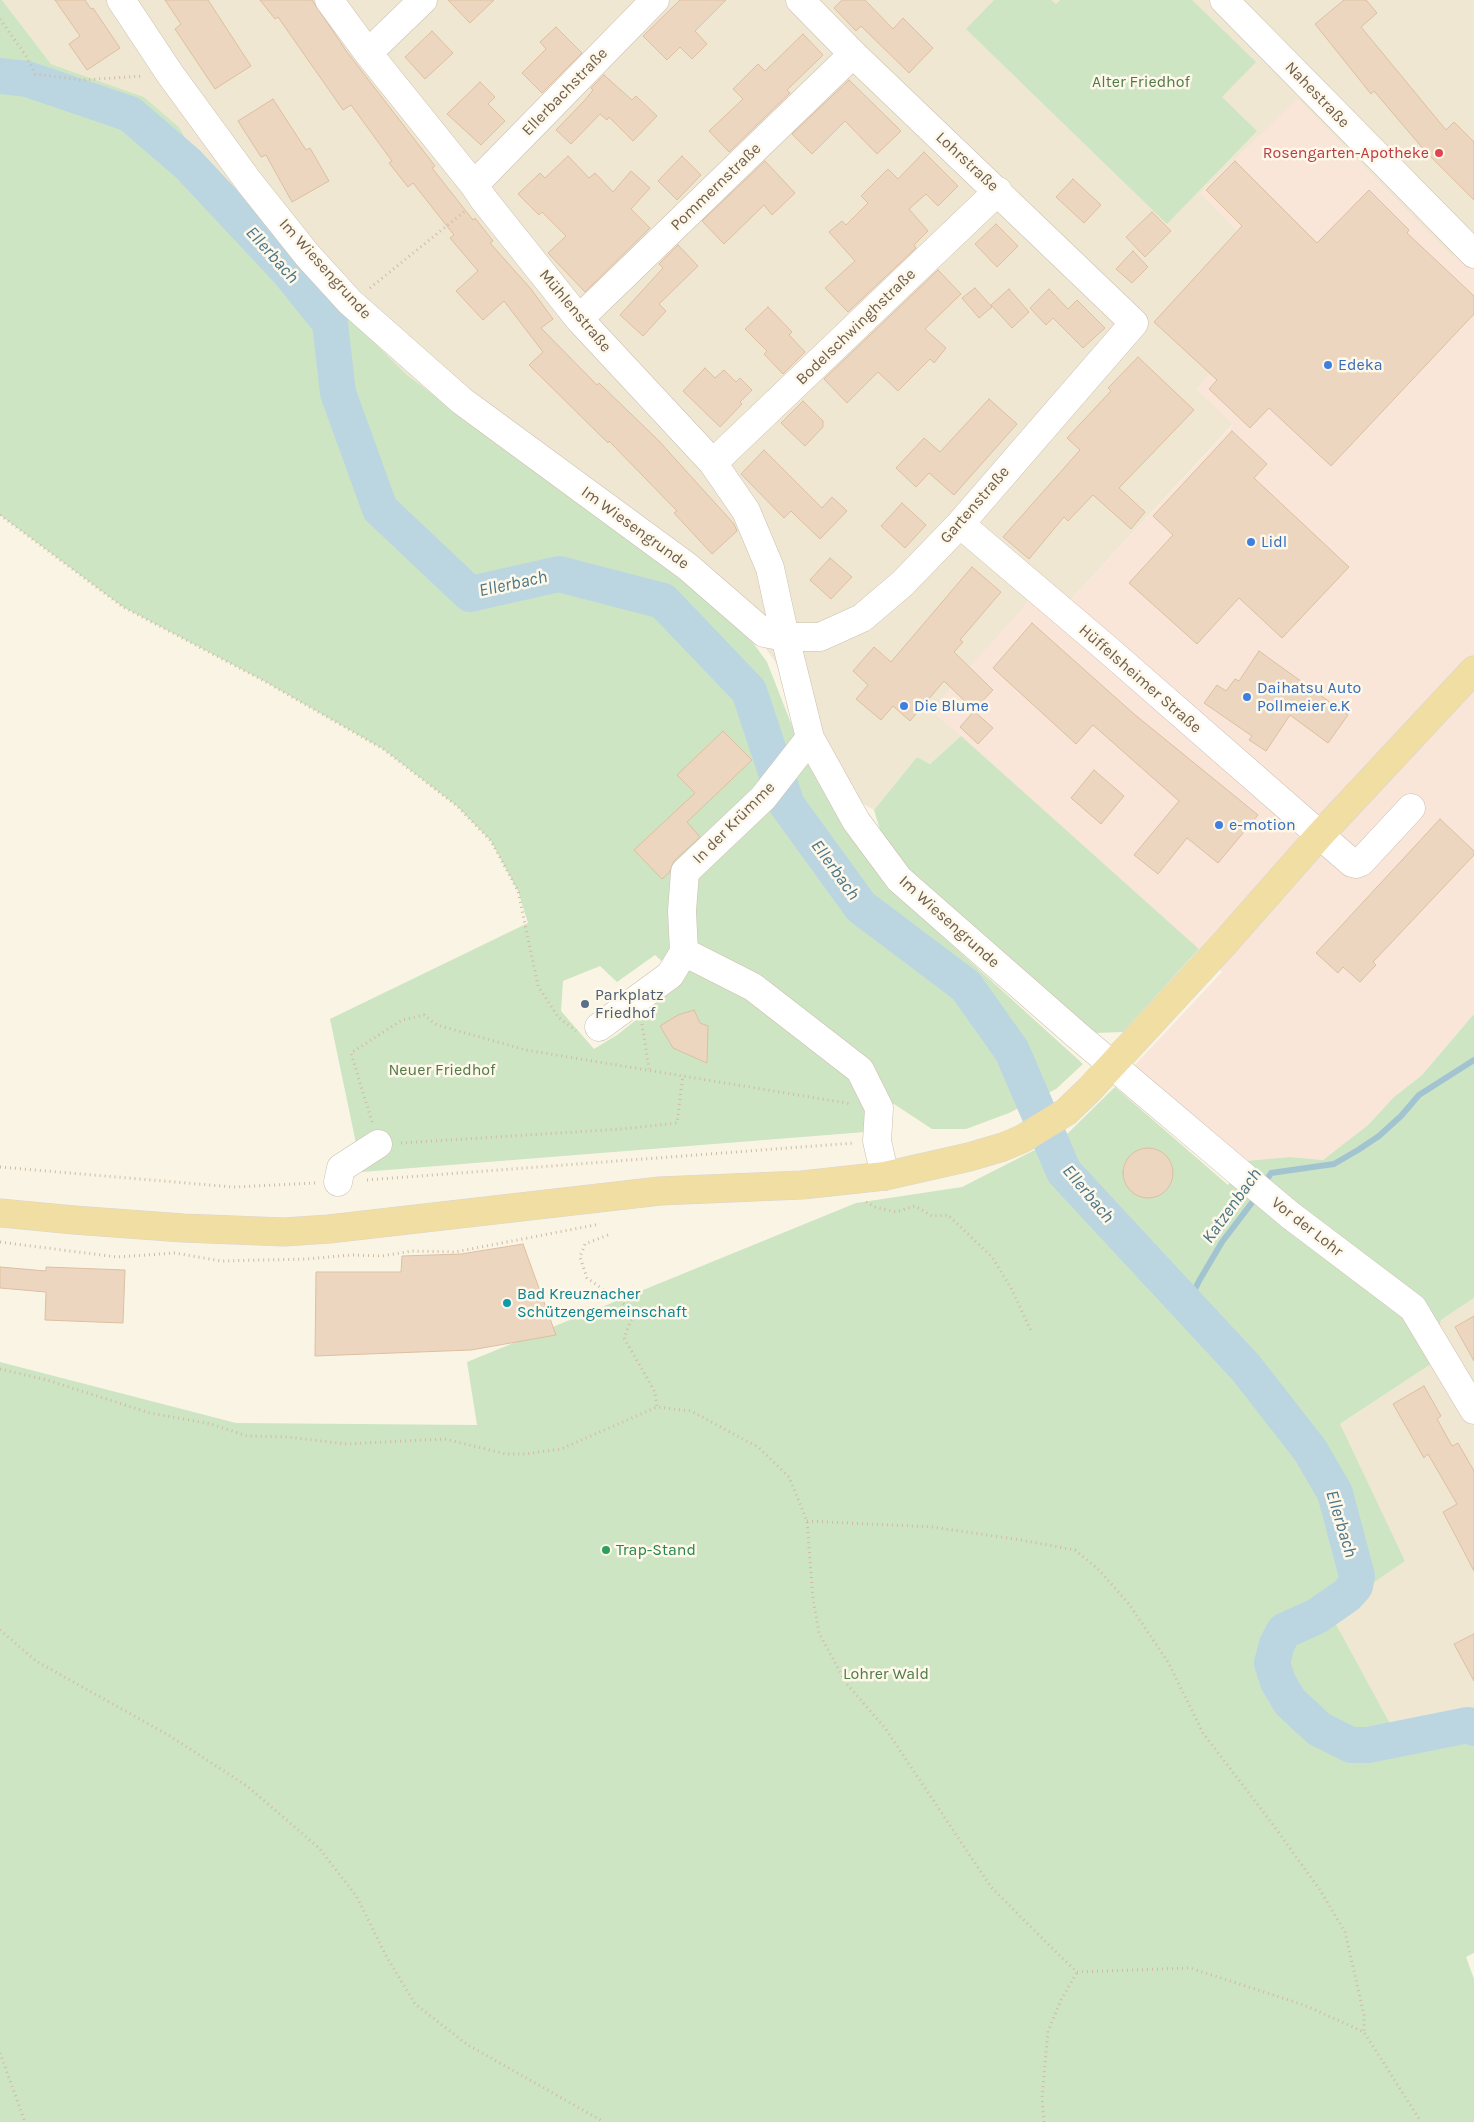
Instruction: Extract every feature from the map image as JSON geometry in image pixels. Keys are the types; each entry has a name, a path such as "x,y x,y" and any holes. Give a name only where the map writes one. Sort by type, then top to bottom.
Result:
{"main road":[{"path":"0,1213 183,1228 284,1232 329,1229 660,1191 835,1182 885,1176 970,1158 1022,1140 1066,1112 1113,1065 1318,836 1474,670"}],"street":[{"name":"Im Wiesengrunde","path":"121,0 170,74 249,182 308,256 350,302 462,402 688,567 764,633 785,637 810,738 856,821 899,879 1113,1065"},
{"name":"Mühlenstraße","path":"329,0 368,53 579,319 713,463 746,511 770,568 785,637"},
{"path":"368,53 423,0"},
{"name":"Ellerbachstraße","path":"479,192 655,0"},
{"name":"Lohrstraße","path":"800,0 853,54 1134,323"},
{"name":"Nahestraße","path":"1224,0 1474,254"},
{"name":"Pommernstraße","path":"579,319 853,54"},
{"name":"Bodelschwinghstraße","path":"713,463 998,191"},
{"name":"Gartenstraße","path":"785,637 820,636 862,618 903,583 960,524 1134,323"},
{"name":"Hüffelsheimer Straße","path":"960,524 1120,661 1318,836 1352,863 1361,862 1411,808"},
{"name":"In der Krümme","path":"684,952 682,911 685,872 763,798 790,766 810,738"},
{"path":"599,1027 670,975 684,952 753,987 860,1070 879,1108 877,1141 885,1176"},
{"name":"Vor der Lohr","path":"1113,1065 1290,1214 1413,1308 1474,1410"},
{"path":"338,1182 341,1168 378,1144"}],"path":[{"path":"0,19 26,56 35,74 82,80 170,74"},
{"path":"350,302 473,205 479,192"},
{"path":"0,515 123,607 264,681 382,749 457,806 491,841 518,891 538,986 558,1017 581,1034 599,1027"},
{"path":"683,1075 678,1123 622,1129 378,1144 351,1053 402,1020 424,1015 437,1025 526,1050 649,1069 879,1108"},
{"path":"641,1016 649,1069"},
{"path":"0,1167 233,1187 338,1182 877,1141"},
{"path":"835,1182 875,1207 896,1212 915,1206 932,1216 948,1215 992,1257 1011,1288 1032,1333"},
{"path":"608,1235 585,1244 580,1258 587,1278 624,1304 634,1315 624,1338 656,1392 656,1407"},
{"path":"0,1368 47,1380 150,1413 211,1424 247,1436 287,1437 347,1444 445,1439 506,1454 525,1454 561,1449 656,1407 691,1411 758,1447 789,1477 807,1521 813,1599 819,1633 846,1683 885,1728 991,1886 1077,1972 1190,1968 1304,2005 1364,2032"},
{"path":"807,1521 932,1527 1015,1539 1075,1550 1098,1569 1129,1604 1168,1662 1203,1733 1320,1890 1345,1932 1364,2015 1364,2032 1421,2122"},
{"path":"0,1630 36,1661 170,1736 246,1786 319,1848 358,1897 385,1954 415,2004 468,2045 604,2122"},
{"path":"1044,2122 1042,2098 1048,2031 1062,1998 1077,1972"},
{"path":"0,2053 25,2122"}],"shaded area":[{"path":"2,0 1474,0 1474,237 1453,258 1297,99 1290,286 1233,424 1067,604 931,710 961,736 930,764 917,757 874,810 831,786 794,717 776,663 757,636 407,375 205,173 179,127 144,97 51,64"},
{"path":"1297,99 1453,258 1474,237 1474,1014 1422,1075 1394,1097 1368,1125 1323,1160 1290,1157 1245,1161 1132,1068 1222,972 1199,949 931,710 1044,584 1067,604 1233,425 1196,389 1290,286 1200,193"},
{"path":"1474,1298 1474,1719 1398,1738 1330,1613 1405,1561 1339,1425 1431,1364 1441,1320"}],"green space":[{"name":"Neuer Friedhof","path":"0,0 2,0 51,64 144,97 179,127 205,173 281,253 318,286 407,375 718,605 751,640 767,662 792,726 837,814 886,885 1083,1064 1056,1089 1009,1113 966,1129 932,1129 894,1104 867,1118 865,1132 362,1172 330,1019 528,923 518,891 491,841 457,806 383,749 264,681 123,607 0,515","holes":["655,955 667,966 693,966 641,1016 617,1035 594,1049 561,1011 563,981 600,966 617,982"]},
{"name":"Alter Friedhof","path":"994,0 1051,0 1056,4 1060,0 1192,0 1256,62 1222,97 1257,131 1167,224 966,29"},
{"path":"961,736 1199,949 1123,1032 1095,1033 913,878 884,843 874,810 917,757 930,764"},
{"name":"Lohrer Wald","path":"1474,1014 1474,1298 1441,1320 1431,1364 1340,1424 1405,1561 1330,1613 1398,1738 1474,1719 1474,1953 1466,1957 1474,1979 1474,2122 0,2122 0,1362 236,1423 477,1425 467,1362 856,1203 962,1187 1068,1133 1115,1087 1228,1185 1245,1161 1290,1157 1323,1160 1368,1125 1394,1097 1422,1075"}],"building":[{"path":"55,0 85,0 91,9 93,8 120,48 87,70 69,44 80,36"},
{"path":"165,0 208,0 251,66 215,89 175,29 181,24"},
{"path":"260,0 312,0 347,52 435,166 432,168 473,220 475,218 493,241 490,243 531,289 553,319 541,328 597,385 599,383 659,441 734,524 737,531 712,554 674,513 677,511 609,441 608,443 529,365 543,352 504,301 483,320 456,291 478,271 450,238 454,235 413,183 408,187 389,163 392,161 351,105 343,110 278,17 275,19"},
{"path":"448,0 494,0 470,23"},
{"path":"680,0 726,0 695,31 707,44 692,59 680,47 667,60 643,36"},
{"path":"842,0 865,0 893,29 903,18 933,48 909,73 861,26 856,31 834,8"},
{"path":"1344,0 1366,0 1377,13 1361,27 1446,130 1454,122 1474,142 1474,200 1425,151 1374,91 1371,94 1315,24"},
{"path":"556,27 582,53 542,93 522,73 546,49 540,42"},
{"path":"432,31 453,53 425,79 405,57"},
{"path":"803,34 823,55 787,90 790,93 729,152 709,131 743,99 733,89 758,64 765,71"},
{"path":"604,75 632,100 636,96 657,116 633,141 609,117 607,120 600,114 571,144 556,130 585,100 593,90 591,88"},
{"path":"849,80 901,131 877,154 845,121 812,154 792,134"},
{"path":"480,82 495,97 488,104 505,121 481,145 447,114"},
{"path":"273,99 306,150 310,148 329,181 292,202 266,155 261,157 238,121"},
{"path":"924,152 958,186 938,206 926,194 909,209 928,231 914,245 916,248 848,312 825,288 855,261 829,232 842,221 846,225 868,203 861,196 888,169 898,179"},
{"path":"568,156 589,178 595,173 613,192 631,171 650,188 631,209 650,228 585,292 548,253 566,236 542,212 539,215 518,194 540,173 545,178"},
{"path":"682,156 701,175 677,200 658,181"},
{"path":"765,161 795,193 772,215 764,205 724,244 702,221"},
{"path":"1235,161 1317,243 1369,190 1409,230 1407,233 1474,296 1474,314 1331,466 1269,408 1250,428 1209,389 1217,380 1154,322 1242,226 1206,190"},
{"path":"1073,179 1101,205 1084,223 1056,197"},
{"path":"1152,212 1171,231 1145,257 1126,237"},
{"path":"996,224 1018,246 997,267 975,244"},
{"path":"678,245 698,266 659,304 666,311 643,336 620,315 663,268 659,264"},
{"path":"1133,251 1148,267 1132,283 1116,269"},
{"path":"938,270 961,294 925,329 946,348 934,363 930,359 898,391 878,372 847,403 824,379"},
{"path":"975,288 992,307 979,318 962,298"},
{"path":"1009,289 1029,312 1012,328 991,305"},
{"path":"1049,289 1068,309 1077,300 1105,328 1083,348 1053,318 1046,325 1030,308"},
{"path":"768,307 792,332 789,335 805,352 783,374 764,354 767,351 745,329"},
{"path":"1138,357 1194,410 1119,488 1145,512 1131,529 1093,495 1068,521 1064,517 1029,559 1003,537 1080,450 1067,438 1111,391 1108,388"},
{"path":"705,368 715,378 724,370 736,382 740,378 752,390 740,402 742,404 720,427 683,391"},
{"path":"989,399 1017,424 954,495 929,473 916,487 896,468 924,438 940,452"},
{"path":"803,401 823,421 823,427 805,446 781,423"},
{"name":"Lidl","path":"1232,431 1267,464 1254,478 1349,567 1282,638 1239,598 1197,644 1129,583 1173,535 1153,516"},
{"path":"764,450 822,508 832,497 847,511 820,539 791,511 784,518 741,474"},
{"path":"902,503 926,525 905,548 881,526"},
{"path":"830,558 852,577 831,599 810,580"},
{"path":"972,567 1001,592 960,640 963,642 954,652 993,690 974,710 944,681 910,721 893,706 881,720 856,699 868,685 853,671 874,647 891,662"},
{"path":"1032,623 1134,714 1258,815 1218,863 1187,838 1158,874 1134,855 1179,801 1093,725 1076,744 993,668"},
{"name":"Daihatsu Auto Pollmeier e.K","path":"1259,651 1348,715 1328,743 1290,715 1266,751 1249,740 1252,736 1204,703 1217,685 1226,691 1235,679 1239,681"},
{"path":"974,711 993,728 978,744 960,727"},
{"path":"723,731 752,760 687,822 700,837 674,861 669,873 662,879 634,850 695,793 677,775"},
{"path":"1094,770 1124,796 1101,824 1071,798"},
{"path":"1440,819 1474,851 1474,855 1373,962 1376,965 1360,982 1343,967 1338,973 1316,953"},
{"path":"694,1010 700,1023 708,1026 707,1063 673,1048 660,1026 678,1015"},
{"path":"1148,1148 1158,1150 1166,1155 1171,1163 1173,1173 1171,1183 1166,1191 1158,1196 1148,1198 1138,1196 1130,1191 1125,1183 1123,1173 1125,1163 1130,1155 1138,1150"},
{"path":"523,1244 556,1335 471,1350 315,1356 316,1272 401,1272 402,1256 461,1254"},
{"path":"0,1267 46,1271 46,1267 125,1270 123,1323 45,1320 46,1292 0,1288"},
{"path":"1474,1316 1474,1361 1455,1327"},
{"path":"1424,1386 1441,1416 1437,1419 1452,1446 1458,1443 1474,1471 1474,1571 1443,1512 1457,1504 1428,1454 1424,1458 1393,1404"},
{"path":"1474,1634 1474,1681 1454,1644"}],"waterway":[{"name":"Ellerbach","path":"0,76 27,79 130,114 188,164 289,272 330,323 338,393 380,509 470,594 559,574 663,601 749,691 787,805 861,907 966,986 1012,1051 1064,1172 1246,1368 1310,1450 1335,1493 1357,1576 1355,1586 1347,1595 1317,1616 1284,1631 1277,1644 1272,1663 1278,1682 1290,1702 1319,1729 1351,1745 1368,1745 1468,1725 1474,1728"},
{"name":"Katzenbach","path":"1263,1186 1271,1173 1334,1164 1358,1150 1379,1136 1401,1116 1419,1095 1474,1060"},
{"name":"Katzenbach","path":"1187,1306 1222,1242 1257,1196"}],"place":[{"name":"Rosengarten-Apotheke","path":"1439,153"},
{"name":"Edeka","path":"1328,365"},
{"name":"Lidl","path":"1251,542"},
{"name":"Daihatsu Auto Pollmeier e.K","path":"1247,697"},
{"name":"Die Blume","path":"904,706"},
{"name":"e-motion","path":"1219,825"},
{"name":"Parkplatz Friedhof","path":"585,1004"},
{"name":"Bad Kreuznacher Schützengemeinschaft","path":"507,1303"},
{"name":"Trap-Stand","path":"606,1550"}]}
